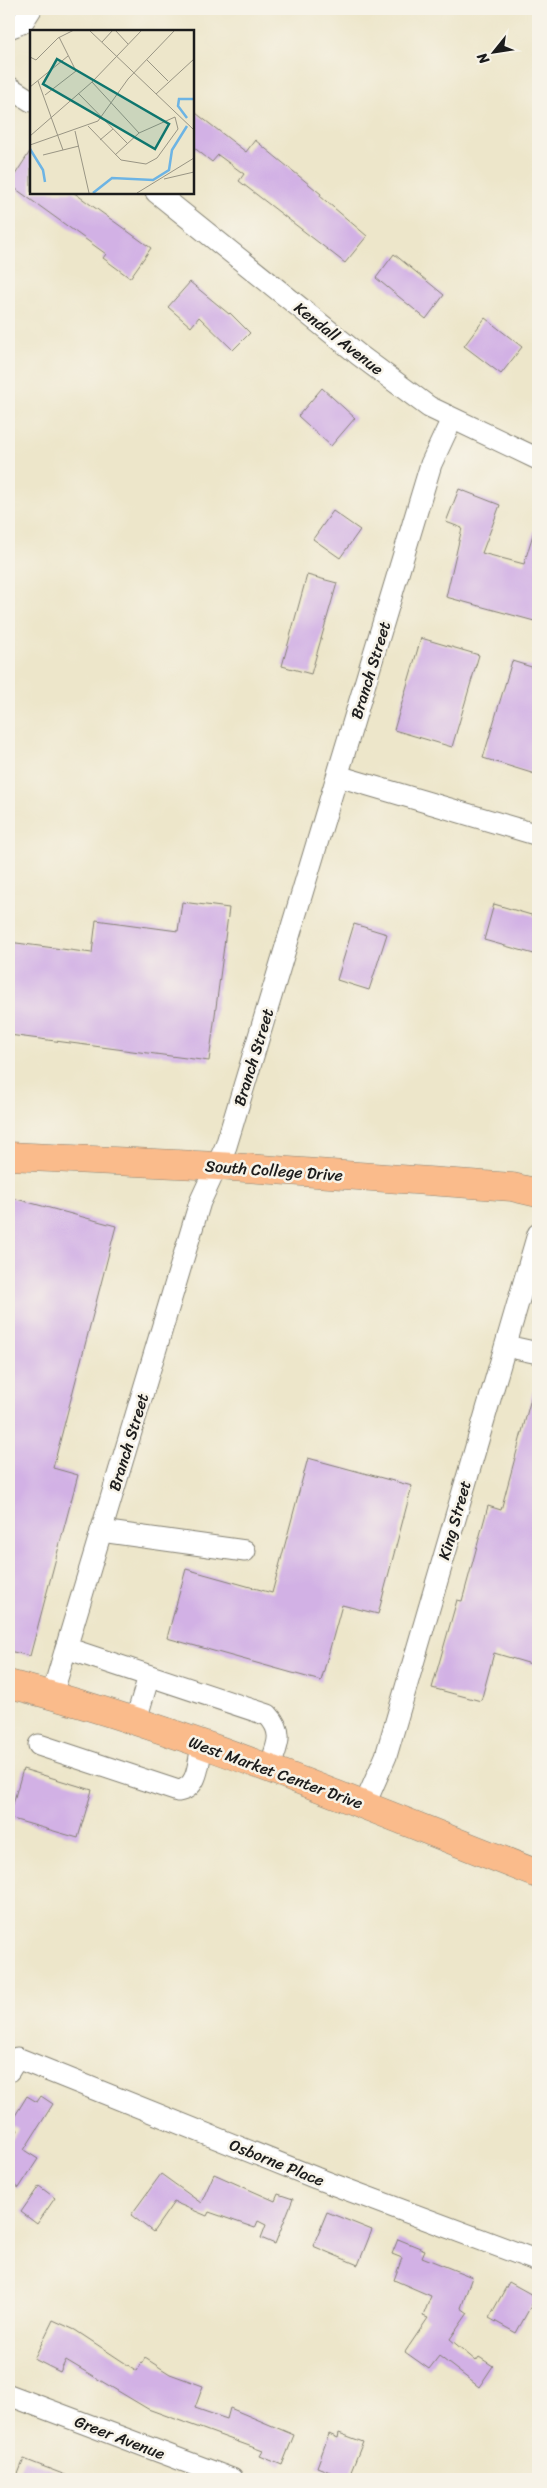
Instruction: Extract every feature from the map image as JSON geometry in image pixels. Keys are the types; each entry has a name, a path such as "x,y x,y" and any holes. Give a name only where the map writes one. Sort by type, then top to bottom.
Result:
{"main road":[{"name":"South College Drive","path":"9,1156 218,1166 512,1187 538,1193"},
{"name":"West Market Center Drive","path":"9,1684 52,1695 269,1769 365,1804 391,1817 538,1874"}],"street":[{"path":"9,28 22,23 31,9"},
{"path":"9,87 30,100"},
{"name":"Kendall Avenue","path":"158,194 359,355 429,407 538,459"},
{"name":"Branch Street","path":"52,1695 200,1202 226,1146 432,464 452,419"},
{"path":"338,776 538,835"},
{"name":"King Street","path":"365,1804 386,1756 506,1346 532,1279 538,1234"},
{"path":"506,1346 538,1354"},
{"path":"101,1531 245,1551"},
{"path":"66,1648 268,1715 278,1725 280,1735 269,1769"},
{"path":"135,1723 149,1676"},
{"path":"39,1745 178,1791 186,1790 193,1783 202,1745"},
{"name":"Osborne Place","path":"13,2065 538,2261"},
{"name":"Greer Avenue","path":"9,2395 232,2479"}],"building":[{"path":"194,112 246,152 255,140 321,194 320,196 367,236 345,263 239,181 244,174 218,155 212,162 194,148"},
{"path":"30,152 30,194 76,194 151,248 130,278 103,258 106,254 9,184"},
{"path":"394,254 444,295 426,319 376,278"},
{"path":"190,282 230,313 250,333 233,350 199,317 191,327 168,307"},
{"path":"485,318 522,347 501,374 464,346"},
{"path":"322,388 355,418 331,446 298,416"},
{"path":"459,489 500,505 482,553 524,564 534,531 538,531 538,622 446,597 462,528 446,522"},
{"path":"333,511 360,530 340,558 313,539"},
{"path":"307,575 337,583 311,674 282,666"},
{"path":"421,638 479,655 452,747 394,730"},
{"path":"512,661 538,669 538,775 483,758"},
{"path":"182,902 229,908 209,1061 9,1035 9,942 92,953 96,920 178,931"},
{"path":"494,904 538,917 538,940 534,954 484,940"},
{"path":"354,924 387,934 369,990 337,980"},
{"path":"9,1197 116,1226 53,1468 78,1475 30,1656 9,1651"},
{"path":"533,1391 538,1391 538,1666 494,1653 481,1701 432,1688 457,1600 462,1601 488,1506 501,1510"},
{"path":"308,1458 412,1486 378,1614 342,1605 321,1681 167,1638 186,1569 272,1593"},
{"path":"23,1769 92,1790 78,1838 9,1818"},
{"path":"27,2096 37,2102 41,2096 53,2104 24,2150 38,2159 19,2188 9,2181 9,2139 11,2141 18,2130 10,2124"},
{"path":"161,2174 201,2203 214,2174 275,2201 278,2194 293,2199 275,2244 261,2238 266,2225 258,2221 255,2228 209,2212 207,2216 174,2202 153,2232 131,2215"},
{"path":"39,2186 55,2198 37,2224 21,2212"},
{"path":"327,2212 372,2230 358,2265 313,2246"},
{"path":"398,2239 425,2250 422,2257 472,2277 461,2308 468,2313 450,2339 476,2361 479,2357 493,2366 479,2387 439,2356 429,2369 405,2352 428,2318 423,2316 431,2296 394,2280 402,2258 392,2254"},
{"path":"509,2282 536,2297 516,2333 489,2318"},
{"path":"53,2320 75,2330 137,2371 145,2358 170,2374 203,2386 195,2408 227,2419 230,2408 294,2435 282,2465 260,2456 263,2451 148,2409 66,2360 60,2372 34,2359"},
{"path":"339,2433 363,2442 348,2479 317,2467 329,2434 338,2438"},
{"path":"24,2459 73,2478 73,2479 16,2479"}]}
